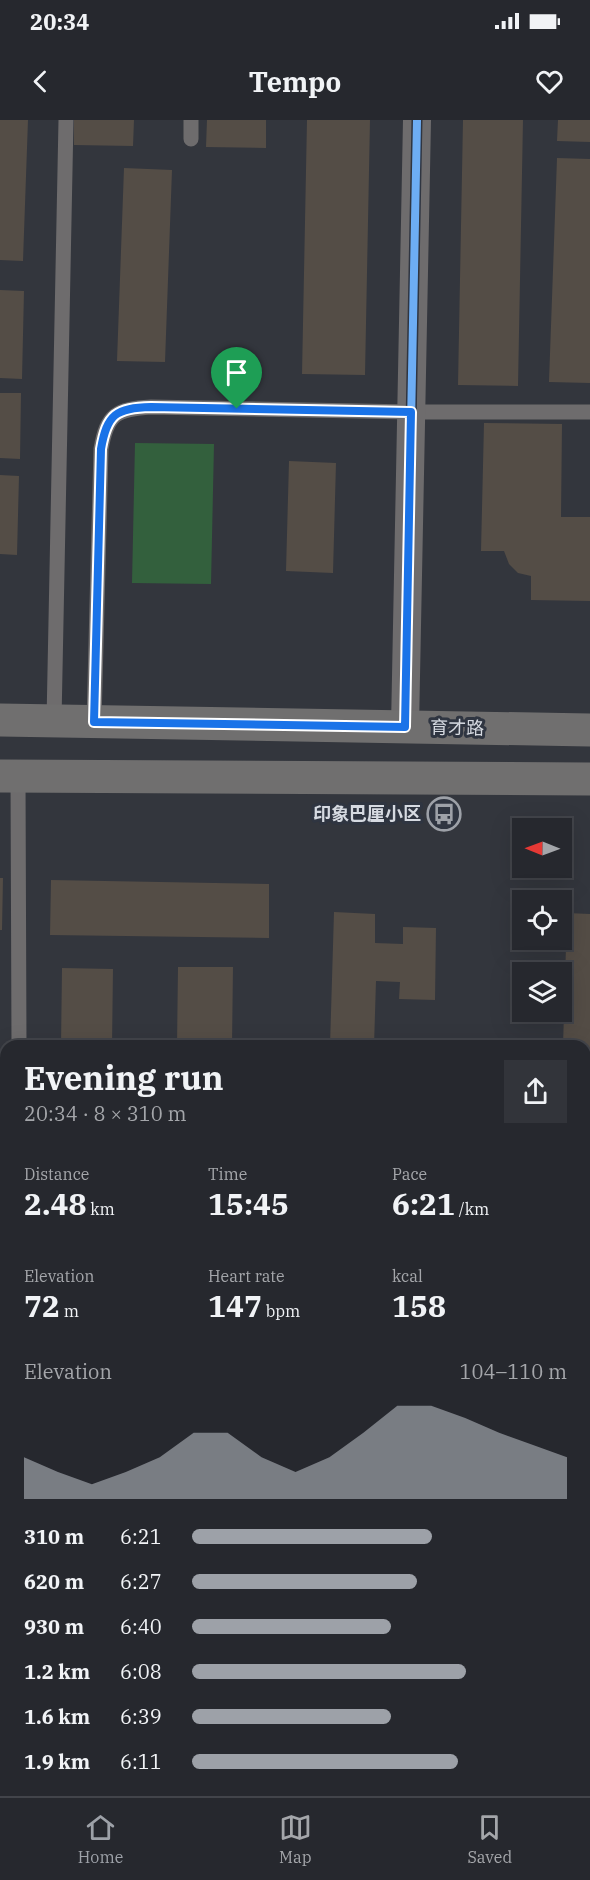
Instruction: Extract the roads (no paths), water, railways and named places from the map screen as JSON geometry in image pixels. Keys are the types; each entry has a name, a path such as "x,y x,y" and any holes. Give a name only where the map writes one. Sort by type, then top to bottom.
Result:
{"main road":[{"name":"育才路","path":"0,720 590,730"},
{"path":"9,776 590,779"}],"street":[{"path":"405,727 417,120"}],"lane":[{"path":"54,721 66,120"},
{"path":"191,120 191,139"},
{"path":"94,722 101,449 104,429 114,417 129,408 151,407 411,412 590,412"},
{"path":"9,776 19,1040"}],"place":[{"name":"印象巴厘小区","path":"444,814"}]}
